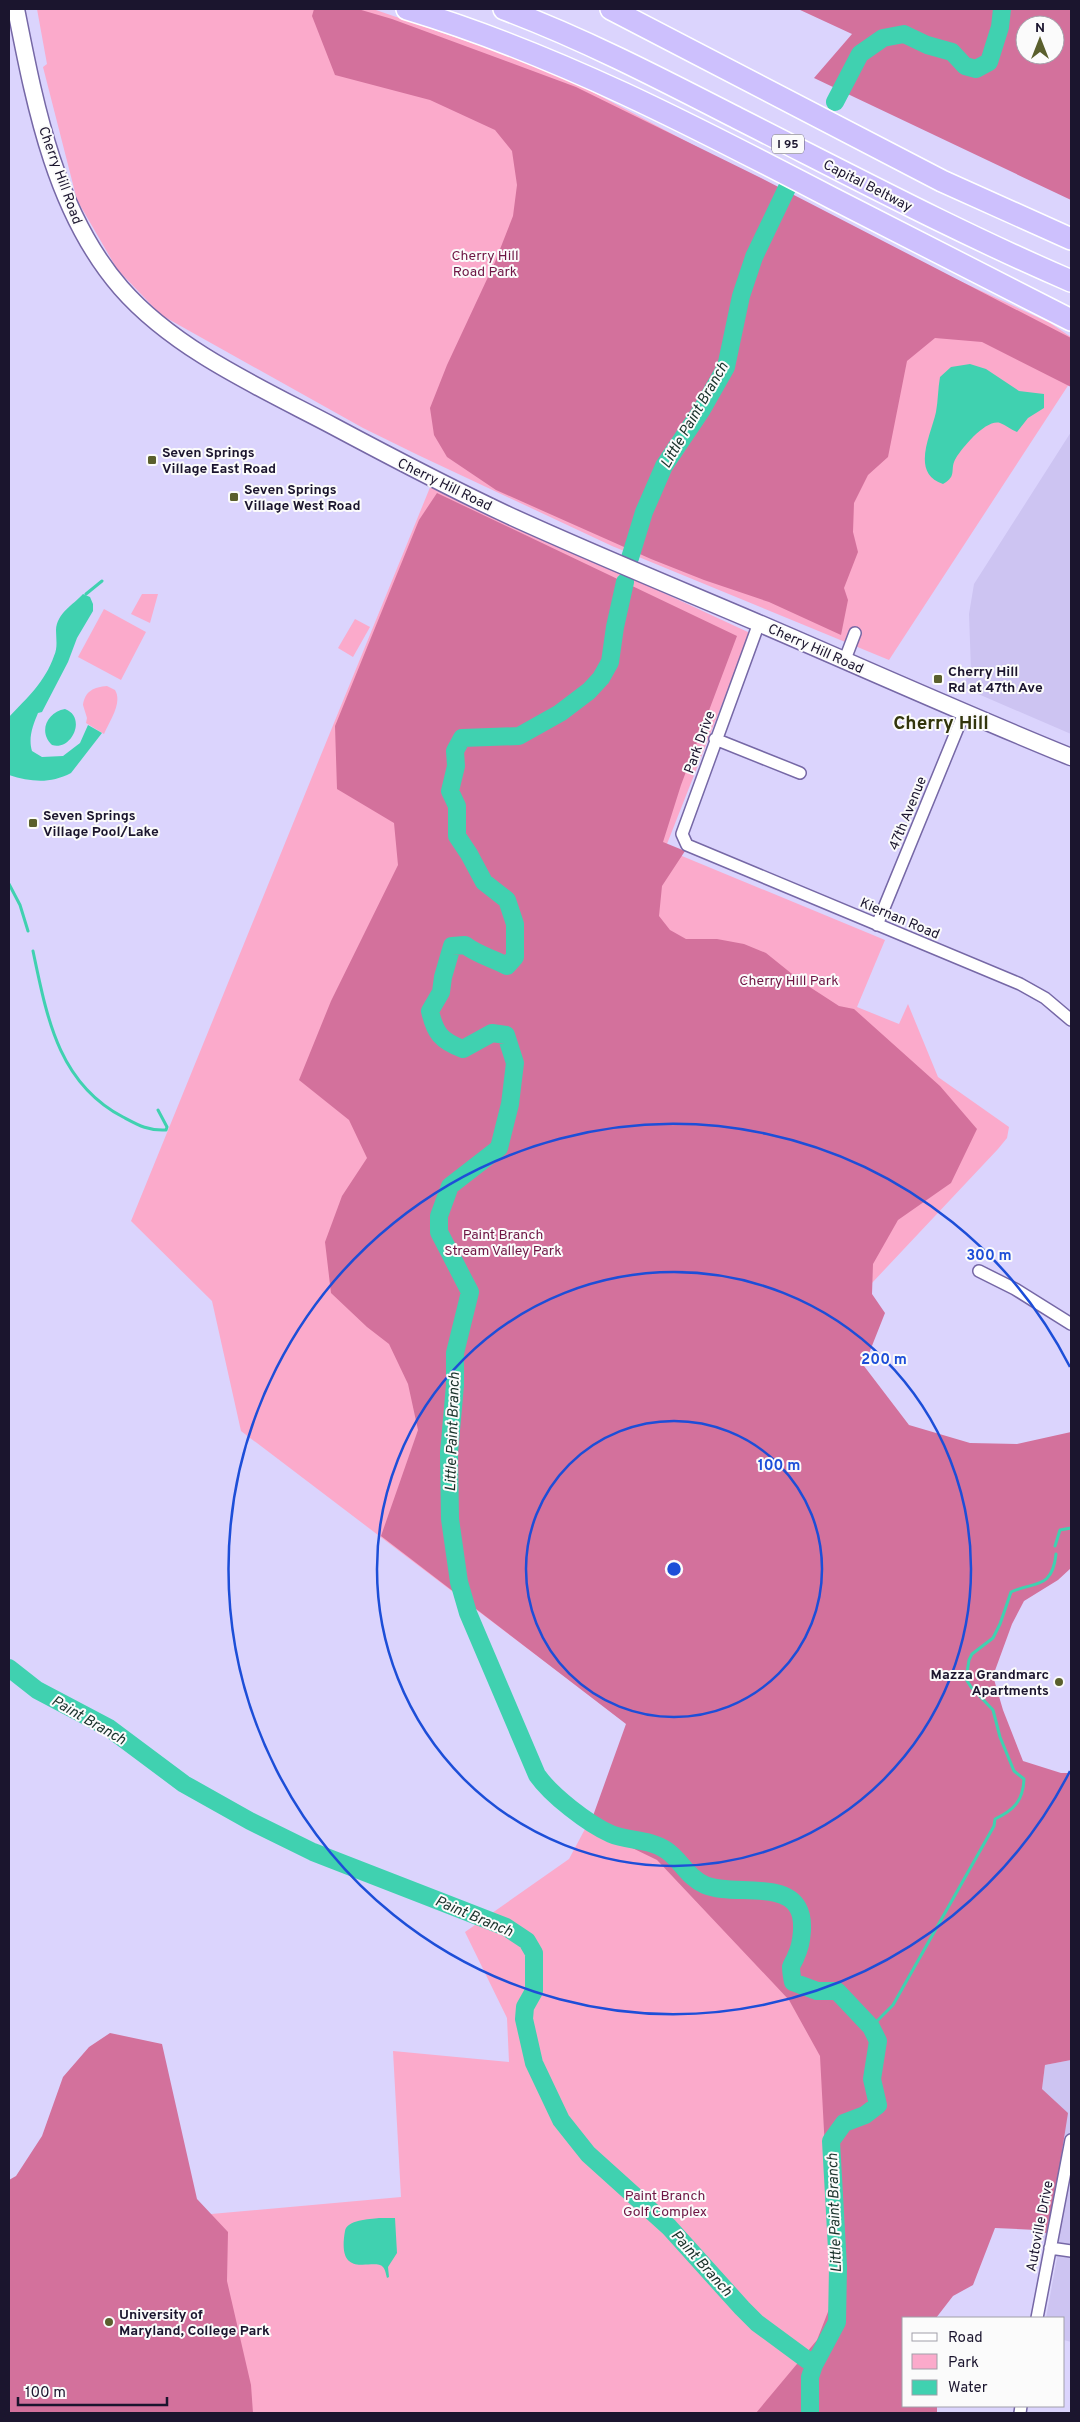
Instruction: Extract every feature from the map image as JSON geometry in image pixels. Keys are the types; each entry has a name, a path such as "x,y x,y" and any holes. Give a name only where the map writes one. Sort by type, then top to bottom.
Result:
{"highway":[{"path":"407,9 507,44 590,77 683,121 1071,320"},
{"name":"Capital Beltway","path":"504,9 584,43 660,79 927,215 1071,281"},
{"path":"612,9 942,181 1071,239"}],"main road":[{"name":"Cherry Hill Road","path":"16,9 49,148 71,211 88,243 120,288 160,325 211,360 401,462 508,515 759,623 844,662 1071,757"}],"street":[{"name":"Park Drive","path":"711,856 687,845 682,834 715,739 759,623"},
{"path":"844,662 855,633"},
{"name":"47th Avenue","path":"877,925 964,713"},
{"path":"715,739 800,773"},
{"name":"Kiernan Road","path":"711,856 1020,984 1044,998 1071,1020"},
{"path":"979,1271 1032,1299 1071,1324"},
{"name":"Autoville Drive","path":"1037,2317 1071,2140"},
{"path":"1050,2248 1071,2251"}],"shaded area":[{"path":"1071,432 1071,734 962,687 971,670 969,614 974,584"},
{"path":"1071,2060 1071,2342 1065,2340 1065,2317 1046,2317 1057,2258 1036,2230 1049,2234 1042,2089 1045,2065"}],"green space":[{"name":"Cherry Hill Road Park","path":"37,9 373,9 516,58 568,79 891,249 1050,323 1071,337 1071,381 889,660 612,546 418,455 363,428 161,315 117,269 77,200 43,67 47,64"},
{"path":"314,9 358,9 392,19 576,87 759,177 1071,338 1071,387 982,342 935,338 907,361 888,457 868,475 854,503 853,532 858,552 844,588 848,600 841,635 769,602 704,580 651,559 496,490 447,457 434,435 430,408 447,365 495,262 513,216 517,185 512,151 495,130 430,100 335,75 312,16"},
{"path":"798,9 1071,9 1071,200 814,78 852,34"},
{"name":"Paint Branch Stream Valley Park","path":"431,485 750,633 665,849 885,940 857,1007 899,1024 908,1004 938,1077 1009,1127 1007,1138 998,1149 729,1435 938,2307 936,2317 902,2317 902,2407 919,2413 216,2413 200,2215 401,2197 393,2051 509,2062 507,2018 465,1932 569,1859 585,1829 590,1831 627,1724 241,1431 212,1301 131,1221"},
{"name":"Paint Branch Stream Valley Park","path":"437,493 737,636 681,785 663,842 685,851 662,886 659,916 670,930 686,939 717,939 744,944 766,953 802,982 839,1006 854,1009 940,1086 977,1129 951,1183 898,1220 873,1264 872,1294 885,1313 864,1366 909,1425 970,1443 1017,1444 1071,1432 1071,1568 1058,1580 1024,1601 1012,1624 993,1676 1003,1710 1023,1761 1061,1773 1071,1773 1071,2060 1045,2065 1042,2089 1068,2113 1049,2234 1036,2230 995,2228 973,2285 953,2296 937,2317 902,2317 902,2407 937,2407 937,2413 756,2413 817,2340 833,2299 820,2056 789,2000 657,1860 589,1827 626,1724 381,1536 418,1430 408,1384 389,1344 367,1327 331,1293 325,1242 342,1196 367,1158 349,1120 299,1080 331,1001 398,865 394,823 337,789 335,726 419,520"},
{"path":"142,594 158,594 150,623 131,614"},
{"path":"104,609 146,632 121,680 78,657"},
{"path":"355,619 370,627 353,657 338,648"},
{"path":"107,686 115,690 117,701 104,734 86,723 87,718 83,705 88,693 98,687"},
{"path":"110,2033 162,2044 197,2199 228,2232 227,2281 251,2385 253,2413 9,2413 9,2180 16,2176 42,2136 63,2077 89,2047"}],"water":[{"path":"970,364 986,369 1019,391 1044,394 1044,408 1028,418 1017,432 1000,423 988,425 982,429 959,453 954,462 952,475 943,484 933,479 927,471 925,462 927,442 936,412 940,377 951,367"},
{"path":"83,594 90,597 93,611 77,638 68,662 42,712 38,713 34,722 31,741 32,751 42,757 63,756 80,743 88,725 102,733 71,773 63,777 40,781 9,775 9,717 46,674 55,653 56,630 59,619"},
{"path":"65,709 72,713 75,719 74,732 66,743 59,746 52,745 46,734 46,723 53,714"},
{"path":"379,2218 395,2218 397,2253 388,2267 389,2277 387,2278 383,2267 351,2262 346,2257 344,2247 345,2231 350,2224"}],"waterway":[{"name":"Little Paint Branch","path":"835,102 860,54 883,38 904,34 927,45 952,52 965,66 976,69 989,62 1000,27 1002,9"},
{"name":"Little Paint Branch","path":"630,558 644,512 664,466 701,411 726,367 741,296 754,257 787,188"},
{"path":"86,594 102,581"},
{"name":"Little Paint Branch","path":"625,582 615,627 610,662 601,678 589,691 560,713 519,736 462,738 455,751 456,766 450,791 457,806 457,836 484,882 507,900 515,924 515,957 507,966 465,945 452,946 443,977 441,992 430,1011 434,1025 440,1035 449,1043 463,1049 492,1033 506,1035 515,1063 510,1104 499,1148 450,1186 439,1216 439,1232 470,1292 455,1353 455,1385 449,1453 450,1519 459,1582 468,1613 537,1775 543,1783 571,1808 611,1834 660,1846 676,1859 693,1878 705,1885 716,1888 769,1892 791,1900 798,1908 802,1925 800,1945 791,1967 793,1982 817,1991 837,1991 871,2027 878,2041 872,2079 878,2105 865,2115 844,2123 831,2141 838,2267 837,2322 814,2365 810,2377 810,2413"},
{"path":"9,884 20,905 28,931"},
{"path":"33,951 50,1024 70,1067 83,1086 101,1103 128,1120 148,1128 166,1130 167,1127 158,1110"},
{"path":"1055,1546 1060,1530 1071,1528"},
{"path":"871,2027 893,2005 994,1826 995,1819 1012,1808 1022,1793 1024,1779 1014,1771 1000,1737 993,1710 966,1679 969,1660 972,1654 993,1638 1011,1592 1035,1585 1046,1579 1051,1574 1056,1554"},
{"name":"Paint Branch","path":"9,1668 37,1690 109,1728 184,1784 250,1821 313,1852 506,1927 527,1941 534,1953 534,1991 525,2007 524,2019 534,2063 561,2120 588,2154 669,2227 757,2323 814,2365"}],"place":[{"name":"Seven Springs Village East Road","path":"152,460"},
{"name":"Seven Springs Village West Road","path":"234,497"},
{"name":"Cherry Hill Rd at 47th Ave","path":"938,679"},
{"name":"Seven Springs Village Pool/Lake","path":"33,823"},
{"name":"Mazza Grandmarc Apartments","path":"1059,1682"},
{"name":"University of Maryland, College Park","path":"109,2322"}],"district":[{"name":"Cherry Hill","path":"941,722"}],"park label":[{"name":"Cherry Hill Park","path":"789,980"},
{"name":"Paint Branch Golf Complex","path":"665,2204"}]}
